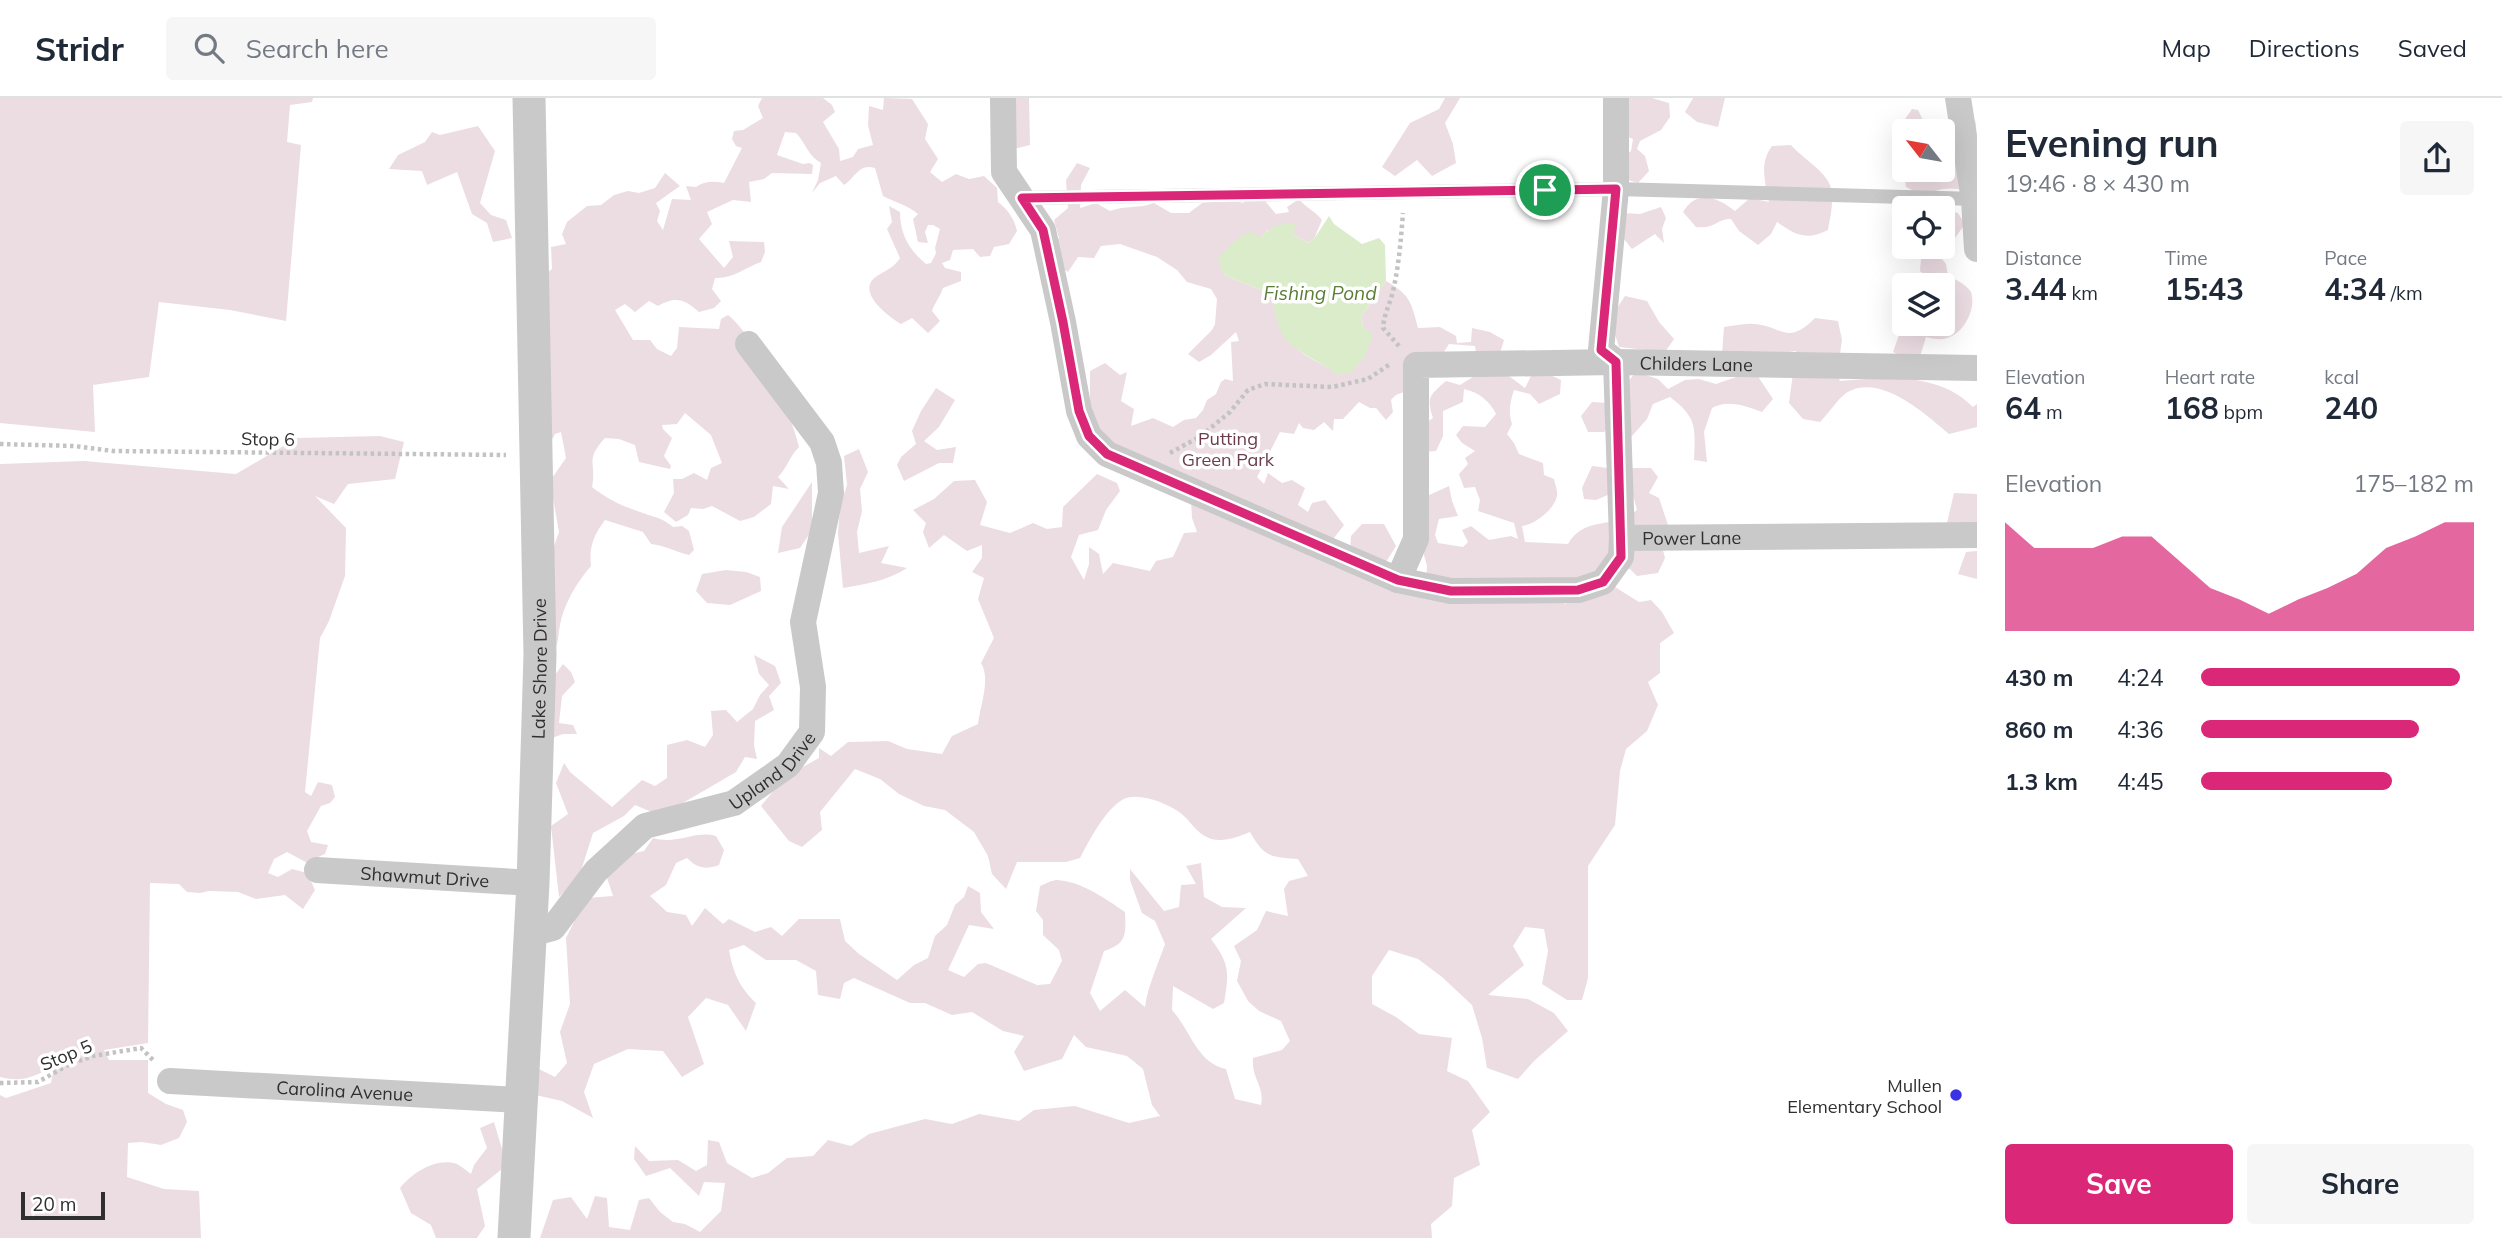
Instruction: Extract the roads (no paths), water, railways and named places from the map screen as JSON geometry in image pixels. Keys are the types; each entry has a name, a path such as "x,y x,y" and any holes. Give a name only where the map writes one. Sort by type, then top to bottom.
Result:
{"street":[{"name":"Lake Shore Drive","path":"514,1238 533,883 540,654 529,98"},
{"name":"Power Lane","path":"1003,98 1004,172 1043,230 1079,411 1089,436 1107,454 1398,580 1451,591 1578,590 1603,582 1621,557 1622,538 1977,534"},
{"path":"1616,98 1616,189 1601,350 1616,362 1622,538"},
{"path":"1958,98 1976,200 1977,249"},
{"name":"Upland Drive","path":"530,934 553,928 596,870 645,826 734,803 788,765 812,732 813,687 803,622 831,494 829,463 822,442 748,344"},
{"name":"Childers Lane","path":"1398,580 1416,539 1410,358 1977,368"},
{"name":"Shawmut Drive","path":"317,870 533,883"},
{"name":"Carolina Avenue","path":"170,1081 521,1100"}],"lane":[{"path":"1022,198 1616,189 1976,200"}],"water":[{"name":"Fishing Pond","path":"1329,216 1334,224 1362,244 1379,238 1385,245 1386,281 1361,317 1363,327 1373,335 1365,356 1352,372 1338,375 1298,350 1285,338 1278,323 1271,294 1224,275 1218,258 1234,241 1248,232 1261,237 1268,230 1280,225 1295,224 1294,235 1309,243"}],"place":[{"name":"Mullen Elementary School","path":"1956,1095"}],"park label":[{"name":"Putting Green Park","path":"1228,448"}]}
